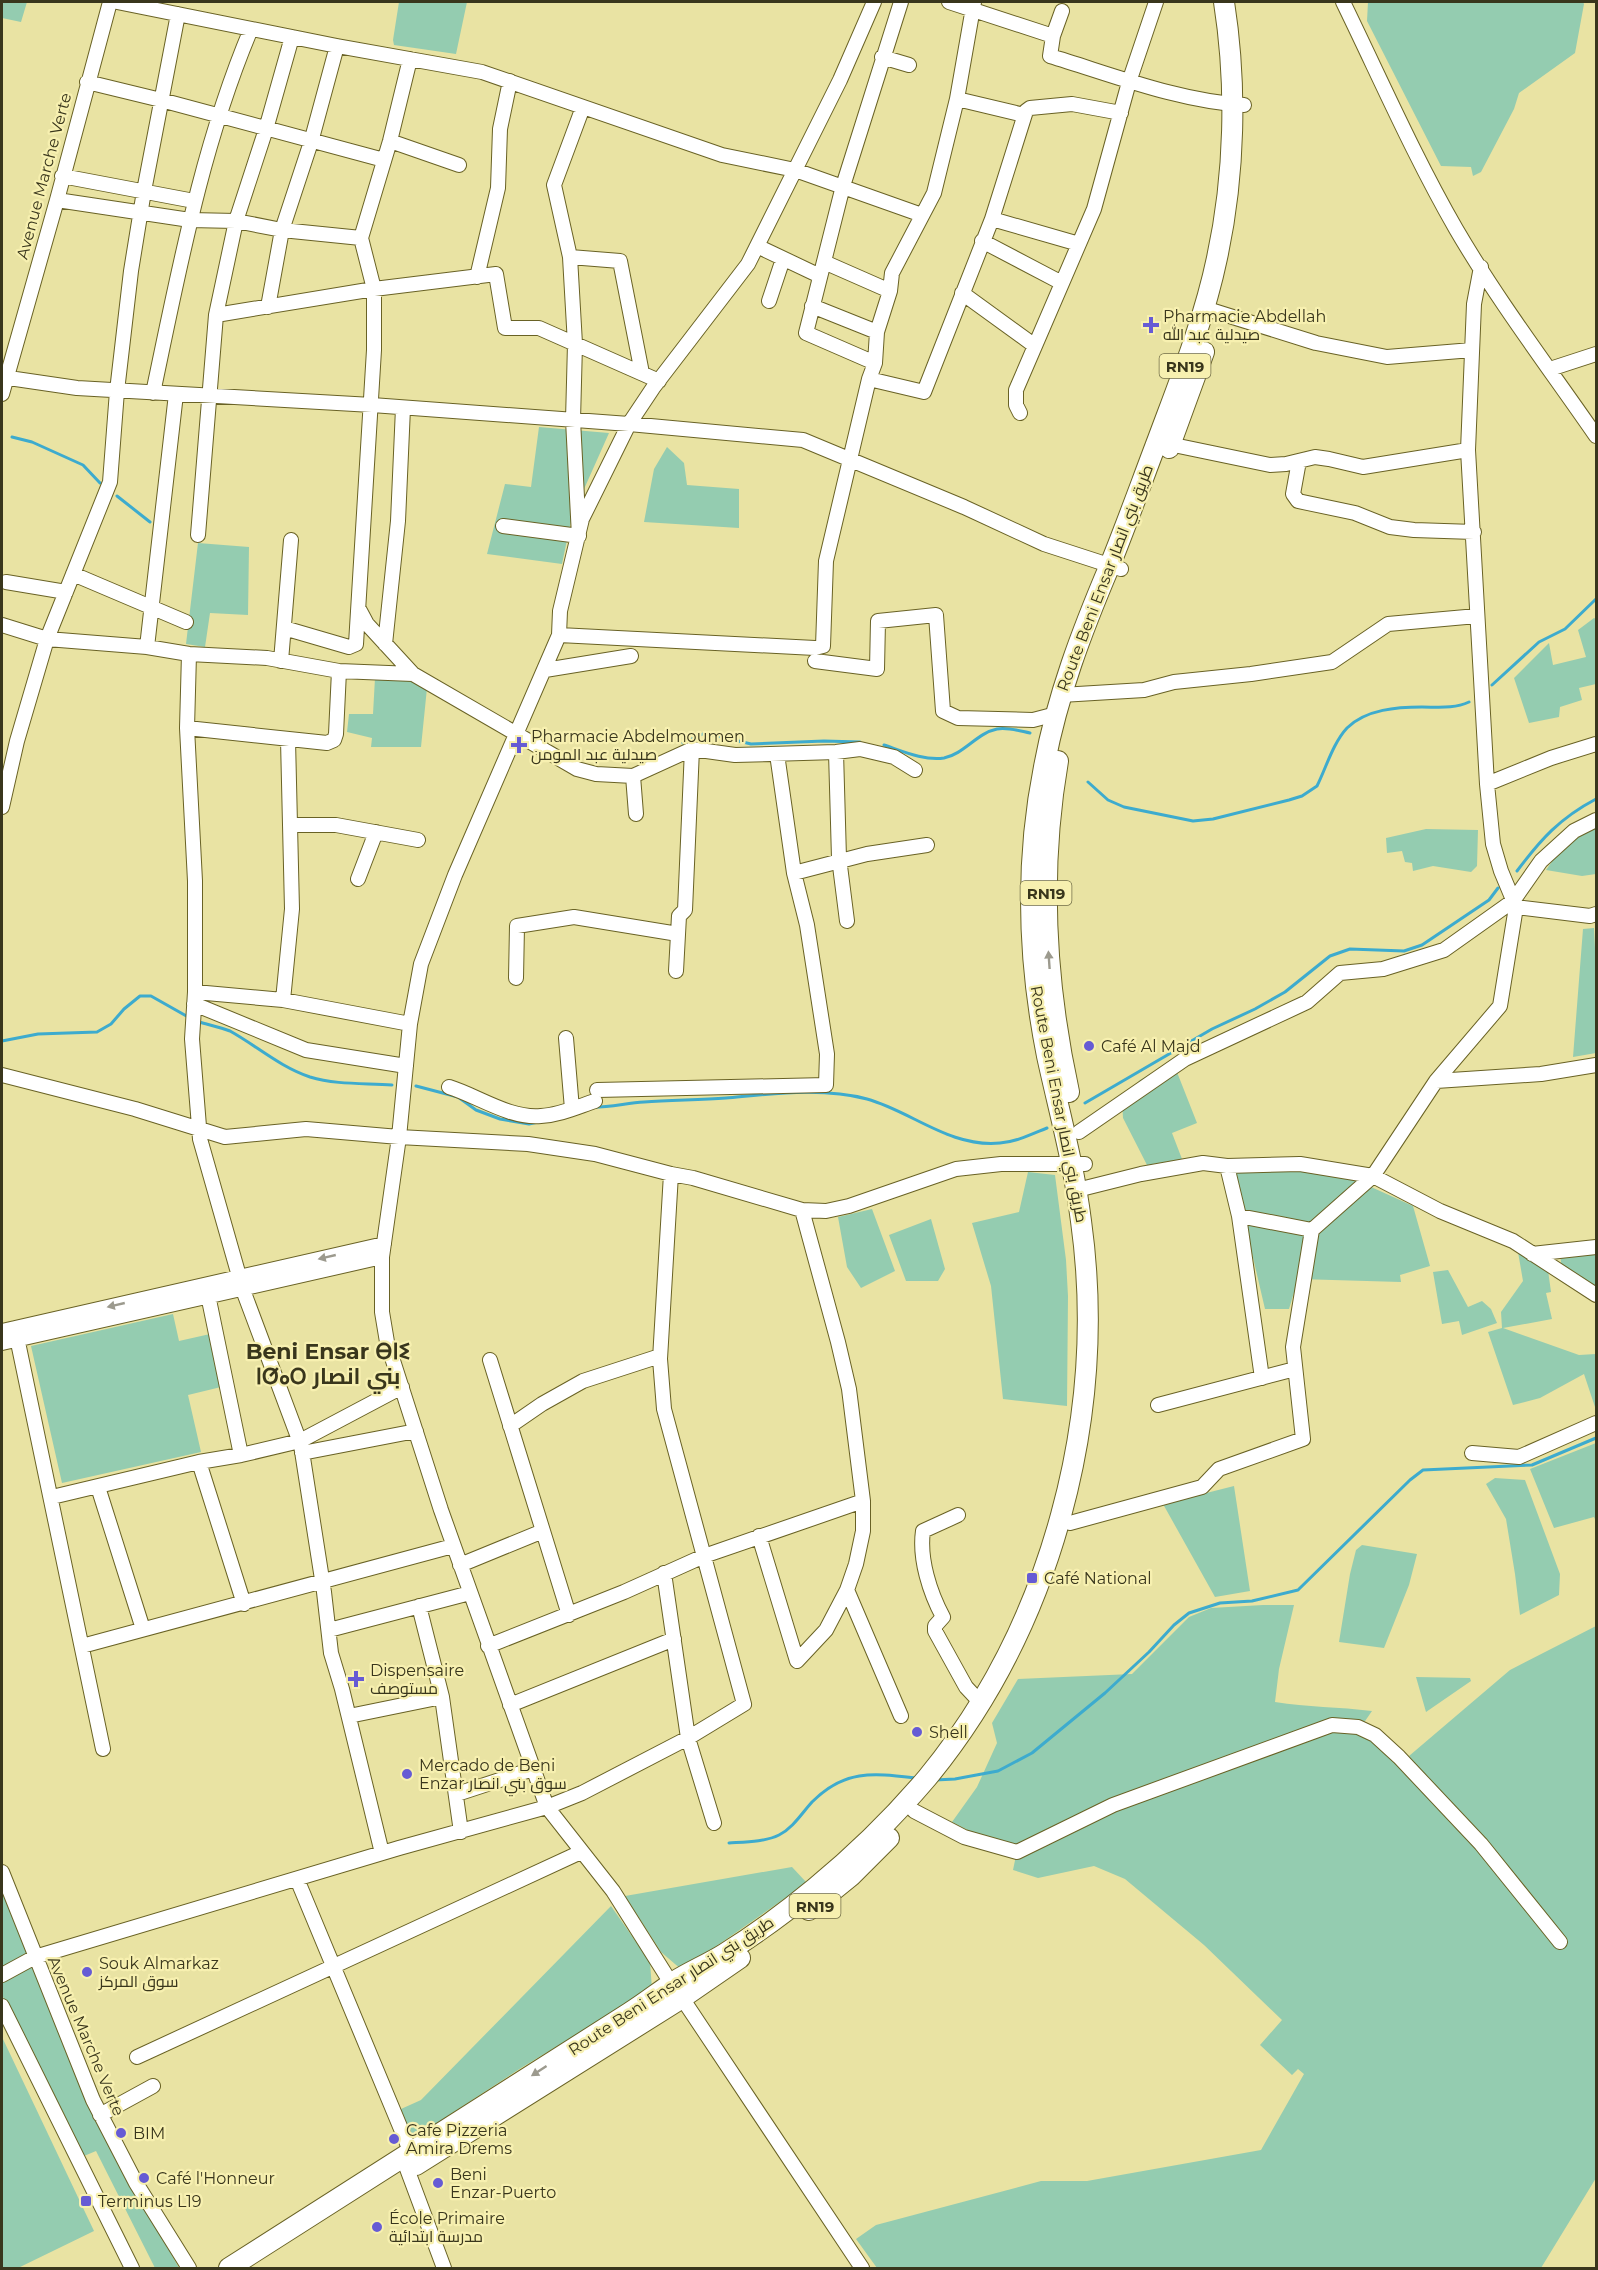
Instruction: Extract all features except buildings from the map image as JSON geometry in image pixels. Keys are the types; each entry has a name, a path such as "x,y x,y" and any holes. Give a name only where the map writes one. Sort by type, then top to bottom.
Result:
{"highway":[{"name":"Route Beni Ensar طريق بني انصار","path":"1079,1164 1079,1132 1065,1072 1055,1014 1049,957 1032,862 1037,807 1056,714 1068,695 1088,652 1115,567 1163,443 1191,391 1210,311 1229,262 1238,210 1243,158 1224,2"},
{"name":"Route Beni Ensar طريق بني انصار","path":"1236,2 1243,61 1238,105"},
{"name":"Route Beni Ensar طريق بني انصار","path":"229,2268 266,2252 289,2238 408,2160 676,1992 725,1953 801,1900 926,1790 982,1719 1017,1656 1046,1591 1070,1523 1090,1440 1099,1356 1100,1281 1079,1164 1047,1054 1034,965 1038,904 1046,870 1051,804 1068,695"},
{"name":"Route Beni Ensar طريق بني انصار","path":"926,1790 1003,1661 1038,1583 1052,1544 1074,1461 1084,1400 1088,1334 1083,1188"},
{"name":"Route Beni Ensar طريق بني انصار","path":"251,2268 266,2252"}],"street":[{"name":"Avenue Marche Verte","path":"2,394 4,377 57,200 110,2"},
{"path":"117,2 482,72 722,155 795,170 922,215"},
{"path":"862,2268 676,1992 613,1891 547,1807 453,1546 387,1342 382,1312 383,1250 399,1137 410,1024 421,964 455,875 559,635 560,610 582,519 629,424 748,264 840,80 874,2"},
{"path":"875,363 806,333 843,186 882,57 902,2"},
{"path":"949,2 973,5 1053,36"},
{"path":"1020,413 1016,405 1016,390 1079,244 1102,183 1129,82 1156,2"},
{"path":"1343,2 1429,181 1457,232 1596,436"},
{"path":"559,635 815,648 823,646 826,561 869,379 875,363 877,332 890,291 892,273 934,193 957,99 973,5"},
{"path":"1062,11 1053,36 1050,56 1129,82 1238,105"},
{"path":"2,807 17,741 47,639 110,482 117,391 140,213 178,14"},
{"path":"153,393 194,201 231,75 251,29"},
{"path":"198,535 216,315 236,221 266,129 292,37"},
{"path":"268,308 282,230 311,142 337,46"},
{"path":"882,57 909,65"},
{"path":"284,627 353,647 356,645 372,405 374,289 362,238 390,141 410,59"},
{"path":"477,277 498,188 500,129 510,81"},
{"path":"87,82 384,160"},
{"path":"957,99 1024,115"},
{"path":"869,379 924,392 992,219 1024,115 1030,108 1067,104 1121,113"},
{"path":"579,536 573,420 576,344 570,257 554,185 583,107"},
{"path":"390,141 459,165"},
{"path":"62,176 194,201"},
{"path":"57,200 190,220 236,221 282,230 362,238"},
{"path":"992,219 1079,244"},
{"path":"982,241 1062,283"},
{"path":"758,246 820,276"},
{"path":"570,257 620,261 642,373"},
{"path":"770,301 783,259"},
{"path":"824,262 890,291"},
{"path":"1481,267 1474,304 1468,450 1487,784 1493,844 1515,904"},
{"path":"216,315 374,289 496,274 505,328 539,328 659,381"},
{"path":"962,293 1035,346"},
{"path":"812,306 877,332"},
{"path":"1210,311 1316,343 1387,357 1472,350"},
{"path":"1550,369 1596,354"},
{"path":"4,377 77,388 372,405 629,424 802,440 964,507 1044,544 1115,567"},
{"path":"147,647 176,394"},
{"path":"385,644 398,521 404,408"},
{"path":"1163,443 1262,465 1278,465 1323,458 1363,467 1468,450"},
{"path":"1299,461 1293,494 1298,501 1355,513 1390,527 1474,532"},
{"path":"503,526 579,536"},
{"path":"281,661 291,540"},
{"path":"73,574 186,622"},
{"path":"6,582 66,592"},
{"path":"359,609 368,624 413,674 577,769 596,774 633,776 692,749 735,755 836,752 860,749 894,757 915,770"},
{"path":"816,660 877,669 878,621 936,615 943,711 958,718 1012,720 1033,720 1056,714"},
{"path":"1068,695 1144,690 1174,682 1332,662 1388,624 1477,616"},
{"path":"2,625 47,639 147,647 189,654 246,657 339,671 413,674"},
{"path":"189,654 187,728 195,881 192,1024 198,1129 242,1283 301,1447 323,1582 331,1653 349,1716 382,1853"},
{"path":"544,670 631,656"},
{"path":"187,728 327,743 334,740 336,734 339,671"},
{"path":"282,1000 292,909 288,740"},
{"path":"1487,784 1551,758 1596,744"},
{"path":"676,971 679,916 685,910 692,749"},
{"path":"836,752 839,860 847,921"},
{"path":"449,1087 524,1116 543,1116 572,1109 596,1095 826,1085 827,1054 807,925 794,873 777,754"},
{"path":"633,776 636,814"},
{"path":"1070,1523 1202,1487 1219,1469 1303,1438 1293,1347 1312,1230 1373,1176 1436,1081 1500,1006 1515,904 1541,861 1574,831 1596,820"},
{"path":"290,825 336,825 418,840"},
{"path":"358,879 376,832"},
{"path":"794,873 867,854 927,845"},
{"path":"1079,1132 1185,1059 1307,1002 1340,973 1383,969 1444,950 1515,904 1590,916 1596,914"},
{"path":"516,978 517,926 574,917 678,934"},
{"path":"194,1002 282,1000 410,1024"},
{"path":"194,1002 306,1050 406,1066"},
{"path":"566,1038 572,1109"},
{"path":"1436,1081 1541,1074 1596,1065"},
{"path":"2,1075 135,1109 225,1137 306,1129 528,1144 595,1154 693,1178 802,1210 826,1210 849,1206 956,1169 1001,1164 1079,1164"},
{"path":"1083,1188 1203,1162 1227,1166 1300,1164 1373,1176 1440,1211 1513,1241 1596,1295"},
{"path":"1227,1166 1239,1216 1262,1378"},
{"path":"2,1974 35,1957 382,1853 547,1807 582,1793 688,1738 744,1704 664,1409 660,1356 671,1174"},
{"path":"759,1536 797,1660 826,1630 847,1590 856,1564 863,1531 863,1501 849,1389 802,1210"},
{"path":"1239,1216 1312,1230"},
{"path":"1532,1254 1596,1247"},
{"path":"2,1343 12,1333 383,1250"},
{"path":"12,1333 208,1295 242,1283"},
{"path":"208,1295 241,1455"},
{"path":"12,1333 52,1497 103,1749"},
{"path":"510,1426 542,1404 584,1381 660,1356"},
{"path":"490,1360 568,1615"},
{"path":"1158,1405 1295,1369"},
{"path":"301,1447 402,1387"},
{"path":"1472,1453 1519,1457 1596,1423"},
{"path":"52,1497 199,1462 416,1431"},
{"path":"199,1462 243,1604"},
{"path":"98,1487 143,1629"},
{"path":"488,1646 568,1615 704,1556 863,1501"},
{"path":"958,1515 923,1531 926,1570 931,1590 943,1617 935,1626 935,1631 966,1687 980,1702"},
{"path":"460,1565 543,1531"},
{"path":"82,1646 453,1546"},
{"path":"664,1573 688,1738 714,1823"},
{"path":"847,1590 901,1716"},
{"path":"328,1630 470,1593"},
{"path":"419,1606 442,1696 445,1752 457,1794 461,1832"},
{"path":"510,1706 674,1639"},
{"path":"349,1716 442,1696"},
{"path":"926,1790 964,1837 1017,1852 1124,1801 1332,1725 1358,1727 1375,1735 1399,1757 1467,1828 1560,1942"},
{"path":"457,1794 533,1770"},
{"path":"137,2057 581,1852"},
{"name":"Avenue Marche Verte","path":"2,1872 100,2115 136,2182 189,2268"},
{"path":"297,1879 395,2117 444,2268"},
{"path":"2,2006 132,2268"},
{"path":"100,2115 153,2086"},
{"path":"122,2245 144,2268"}],"green space":[{"path":"2,2 27,2 21,22 2,18"},
{"path":"399,2 467,2 456,54 394,45"},
{"path":"1368,2 1583,2 1584,4 1575,53 1519,93 1514,109 1481,172 1473,176 1471,167 1441,166 1367,21"},
{"path":"539,427 609,433 572,516 562,564 487,554 505,484 531,487"},
{"path":"667,447 684,463 687,485 739,489 739,528 644,522 654,469"},
{"path":"198,543 249,547 248,615 210,613 205,647 186,644"},
{"path":"1594,618 1596,619 1596,684 1579,688 1582,700 1560,707 1559,717 1529,723 1514,678 1549,643 1553,665 1586,657 1578,630"},
{"path":"375,678 412,680 427,688 421,747 371,747 372,738 347,732 349,714 373,714"},
{"path":"1596,824 1596,874 1582,876 1546,870 1567,840"},
{"path":"1426,829 1478,830 1477,866 1471,872 1433,866 1413,871 1412,863 1405,862 1402,851 1387,853 1386,838"},
{"path":"1594,928 1596,1053 1573,1057 1583,929"},
{"path":"1173,1062 1197,1123 1172,1133 1182,1159 1147,1165 1123,1118 1122,1101 1140,1080"},
{"path":"1296,1170 1358,1181 1413,1206 1430,1266 1400,1275 1401,1282 1298,1279 1289,1309 1265,1309 1233,1172"},
{"path":"1028,1172 1055,1175 1066,1260 1068,1296 1067,1406 1003,1399 991,1286 972,1223 1019,1212"},
{"path":"872,1209 895,1271 861,1288 847,1267 838,1217"},
{"path":"931,1219 945,1269 938,1281 906,1281 889,1235"},
{"path":"1518,1252 1548,1270 1551,1292 1546,1293 1552,1319 1503,1328 1579,1355 1596,1354 1596,1410 1584,1374 1540,1398 1513,1405 1488,1332 1502,1328 1501,1312 1523,1281"},
{"path":"1596,1253 1596,1288 1562,1269 1560,1255"},
{"path":"1448,1270 1468,1307 1482,1301 1491,1309 1497,1323 1462,1335 1459,1321 1442,1324 1433,1272"},
{"path":"173,1314 179,1341 210,1334 221,1387 188,1395 201,1452 62,1483 31,1346"},
{"path":"1596,1443 1596,1521 1594,1517 1554,1528 1530,1469"},
{"path":"1495,1478 1525,1480 1560,1574 1559,1595 1520,1615 1506,1519 1486,1484"},
{"path":"1234,1486 1250,1591 1215,1597 1163,1504"},
{"path":"1362,1545 1417,1554 1409,1585 1384,1648 1339,1642 1350,1574 1356,1550"},
{"path":"1294,1605 1279,1669 1275,1702 1372,1711 1363,1724 1488,1858 1409,1756 1510,1670 1596,1626 1596,2178 1541,2268 877,2268 856,2239 876,2225 1041,2181 1087,2181 1261,2150 1304,2074 1298,2069 1292,2075 1260,2045 1282,2020 1204,1945 1125,1879 1094,1866 1038,1878 1013,1870 1018,1846 987,1840 952,1822 977,1787 997,1743 992,1723 1018,1679 1132,1674 1189,1617 1211,1608"},
{"path":"1416,1677 1470,1678 1471,1681 1426,1712"},
{"path":"792,1867 807,1883 682,1970 661,1952 625,1896"},
{"path":"2,1888 27,1955 2,1968"},
{"path":"611,1906 650,1962 652,1989 521,2068 411,2140 401,2109 421,2100"},
{"path":"32,1963 98,2122 179,2268 155,2268 96,2151 84,2156 2,1995 2,1978"},
{"path":"2,2037 94,2231 18,2268 2,2268"}],"waterway":[{"path":"12,437 32,442 83,465 100,483"},
{"path":"117,496 150,522"},
{"path":"1492,685 1539,642 1565,629 1596,599"},
{"path":"1088,782 1108,800 1124,807 1193,821 1213,819 1302,796 1317,786 1342,734 1363,717 1383,710 1452,707 1469,702"},
{"path":"884,745 906,753 936,759 951,756 983,735 997,729 1030,733"},
{"path":"683,743 705,733 751,744 860,742"},
{"path":"1517,871 1552,830 1596,799"},
{"path":"1085,1103 1212,1029 1285,992 1330,956 1350,949 1404,951 1422,945 1489,900 1498,888"},
{"path":"2,1041 38,1034 97,1032 111,1024 140,996 151,996 190,1018"},
{"path":"199,1022 230,1031 279,1062 310,1077 340,1083 392,1085"},
{"path":"416,1086 458,1097 476,1110 500,1119 529,1124 538,1122"},
{"path":"594,1107 814,1092 867,1099 948,1134 982,1143 1012,1141 1047,1128"},
{"path":"935,1780 955,1779 998,1771 1032,1753 1105,1693 1189,1613 1220,1603 1252,1601 1298,1590 1423,1470 1532,1465 1596,1438"},
{"path":"729,1843 761,1840 779,1835 793,1824 824,1791 848,1779 873,1775 916,1778"}],"place":[{"name":"Pharmacie Abdellah صيدلية عبد الله","path":"1151,325"},
{"name":"Pharmacie Abdelmoumen صيدلية عبد المومن","path":"519,745"},
{"name":"Café Al Majd","path":"1089,1046"},
{"name":"Café National","path":"1032,1578"},
{"name":"Dispensaire مستوصف","path":"356,1679"},
{"name":"Shell","path":"917,1732"},
{"name":"Mercado de Beni Enzar سوق بني انصار","path":"407,1774"},
{"name":"Souk Almarkaz سوق المركز","path":"87,1972"},
{"name":"BIM","path":"121,2133"},
{"name":"Cafe Pizzeria Amira Drems","path":"394,2139"},
{"name":"Café l'Honneur","path":"144,2178"},
{"name":"Beni Enzar-Puerto","path":"438,2183"},
{"name":"Terminus L19","path":"86,2201"},
{"name":"École Primaire مدرسة ابتدائية","path":"377,2227"}],"district":[{"name":"Beni Ensar ⴱⵏⵉ ⵏⵚⴰⵔ بني انصار","path":"328,1364"}]}
